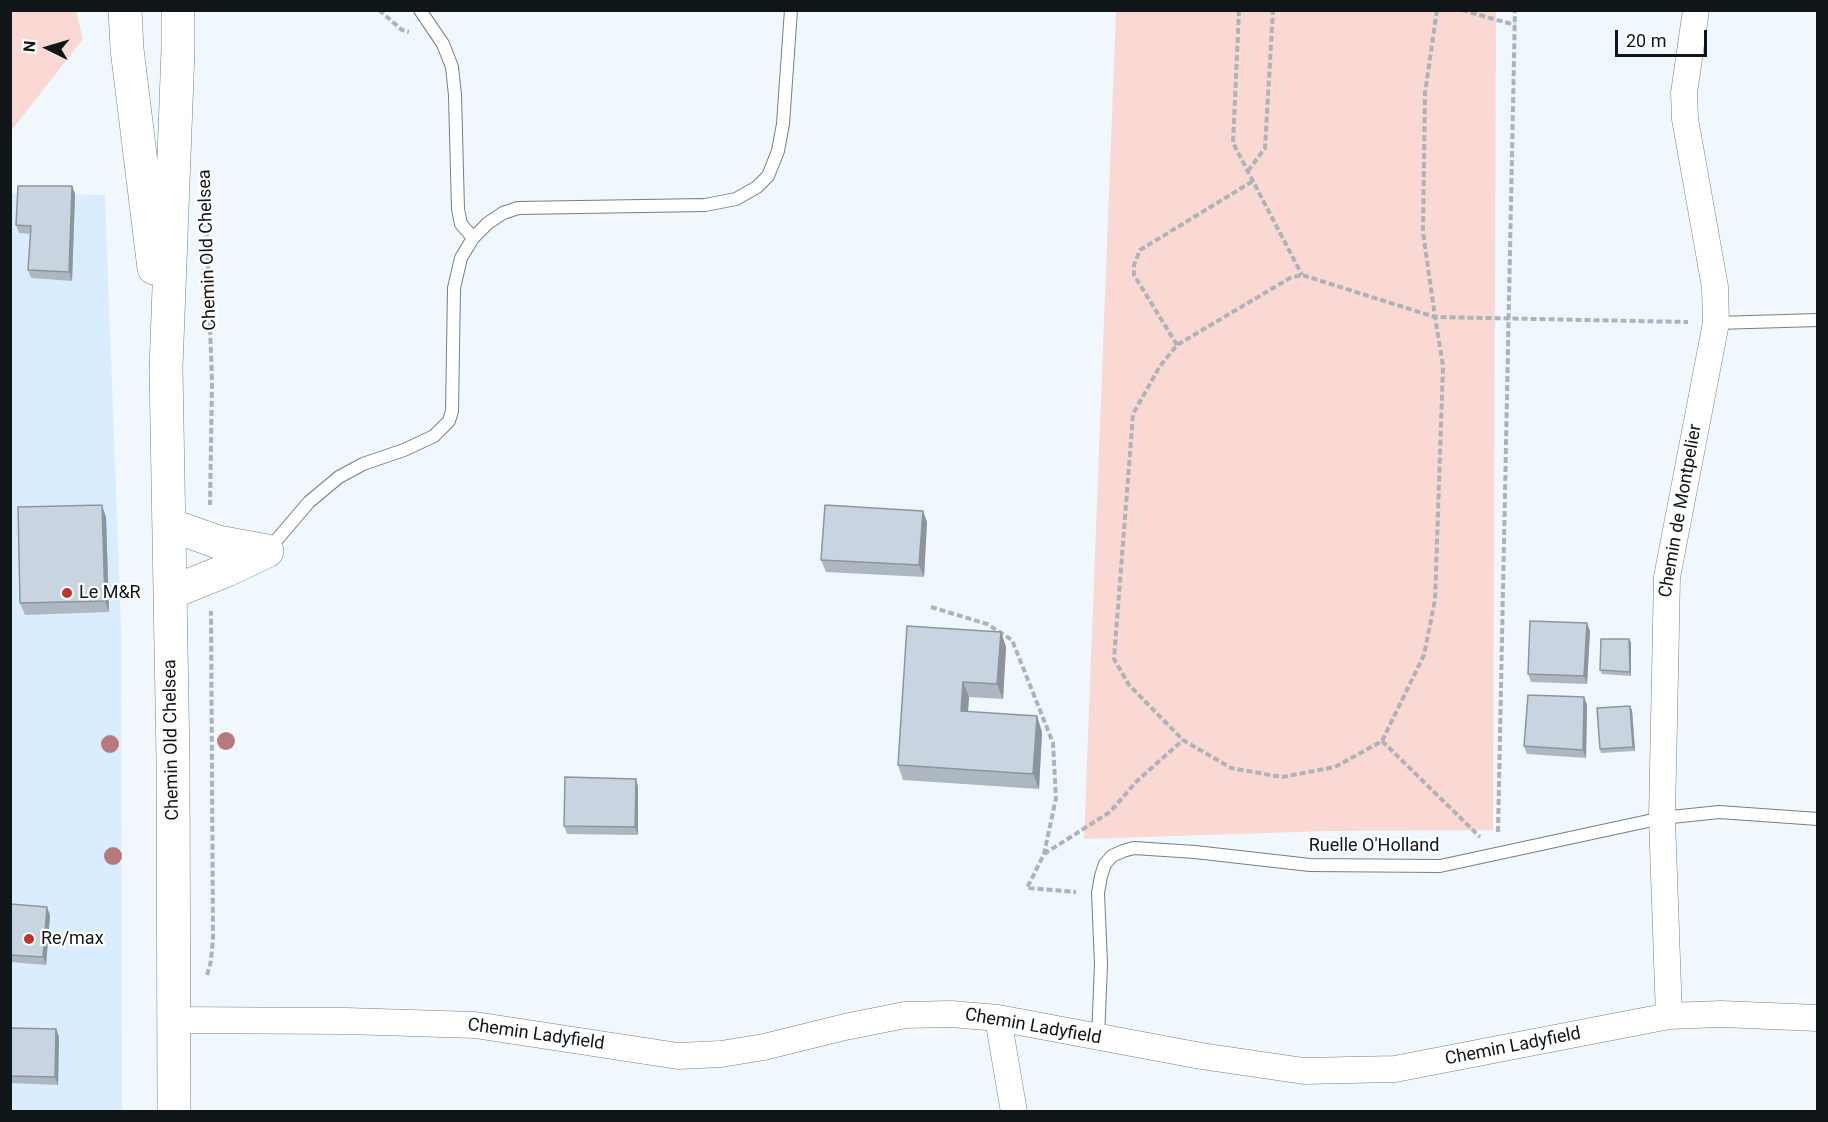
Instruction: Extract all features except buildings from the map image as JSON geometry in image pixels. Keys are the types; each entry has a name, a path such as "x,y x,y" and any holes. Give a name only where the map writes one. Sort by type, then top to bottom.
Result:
{"street":[{"name":"Chemin Old Chelsea","path":"125,10 127,49 166,368"},
{"name":"Chemin Old Chelsea","path":"174,1112 170,525 166,368 178,50 177,10"},
{"name":"Chemin de Montpelier","path":"1669,1016 1662,818 1667,577 1716,323 1715,287 1685,119 1685,83 1696,10"},
{"path":"170,525 210,540 267,551"},
{"path":"170,593 267,551"},
{"name":"Chemin Ladyfield","path":"175,1020 346,1021 475,1025 678,1056 721,1054 764,1047 905,1015 951,1014 998,1018 1098,1038 1304,1071 1395,1069 1669,1016 1721,1014 1818,1018"},
{"path":"998,1018 1014,1112"}],"lane":[{"path":"420,10 442,44 452,67 455,95 458,209 461,224 473,238"},
{"path":"267,551 309,502 339,477 363,464 405,450 434,436 449,421 452,411 454,288 461,258 473,238 488,223 503,213 518,208 705,205 736,199 757,187 768,176 778,151 783,124 791,10"},
{"path":"1716,323 1818,320"},
{"name":"Ruelle O'Holland","path":"1098,1038 1101,964 1098,893 1101,876 1105,864 1113,855 1134,848 1195,852 1310,865 1440,866 1662,818 1719,812 1818,819"}],"path":[{"path":"1239,10 1233,143 1302,275"},
{"path":"1248,171 1265,148 1273,10"},
{"path":"1437,10 1425,93 1423,232 1435,317 1443,366 1435,600 1424,655 1382,741 1335,767 1282,777 1231,768 1182,740 1129,685 1114,659 1133,414 1160,366 1177,345 1290,278 1302,275 1435,317 1716,323"},
{"path":"1462,10 1515,25"},
{"path":"1498,854 1515,10"},
{"path":"1177,345 1134,275 1134,265 1140,250 1253,181"},
{"name":"Chemin Old Chelsea","path":"206,204 212,382 210,514"},
{"path":"931,607 987,624 1012,640 1053,743 1056,798 1044,854 1027,888 1098,893"},
{"path":"211,608 213,938"},
{"path":"1044,854 1110,812 1137,781 1182,740"},
{"path":"1382,741 1498,854"}],"shaded area":[{"path":"11,10 76,11 83,39 11,131"},
{"path":"1116,11 1496,11 1493,830 1329,831 1084,839"},
{"path":"11,194 105,195 121,626 122,1111 11,1110"}],"place":[{"name":"Le M&R","path":"67,593"},
{"name":"Re/max","path":"29,939"}]}
